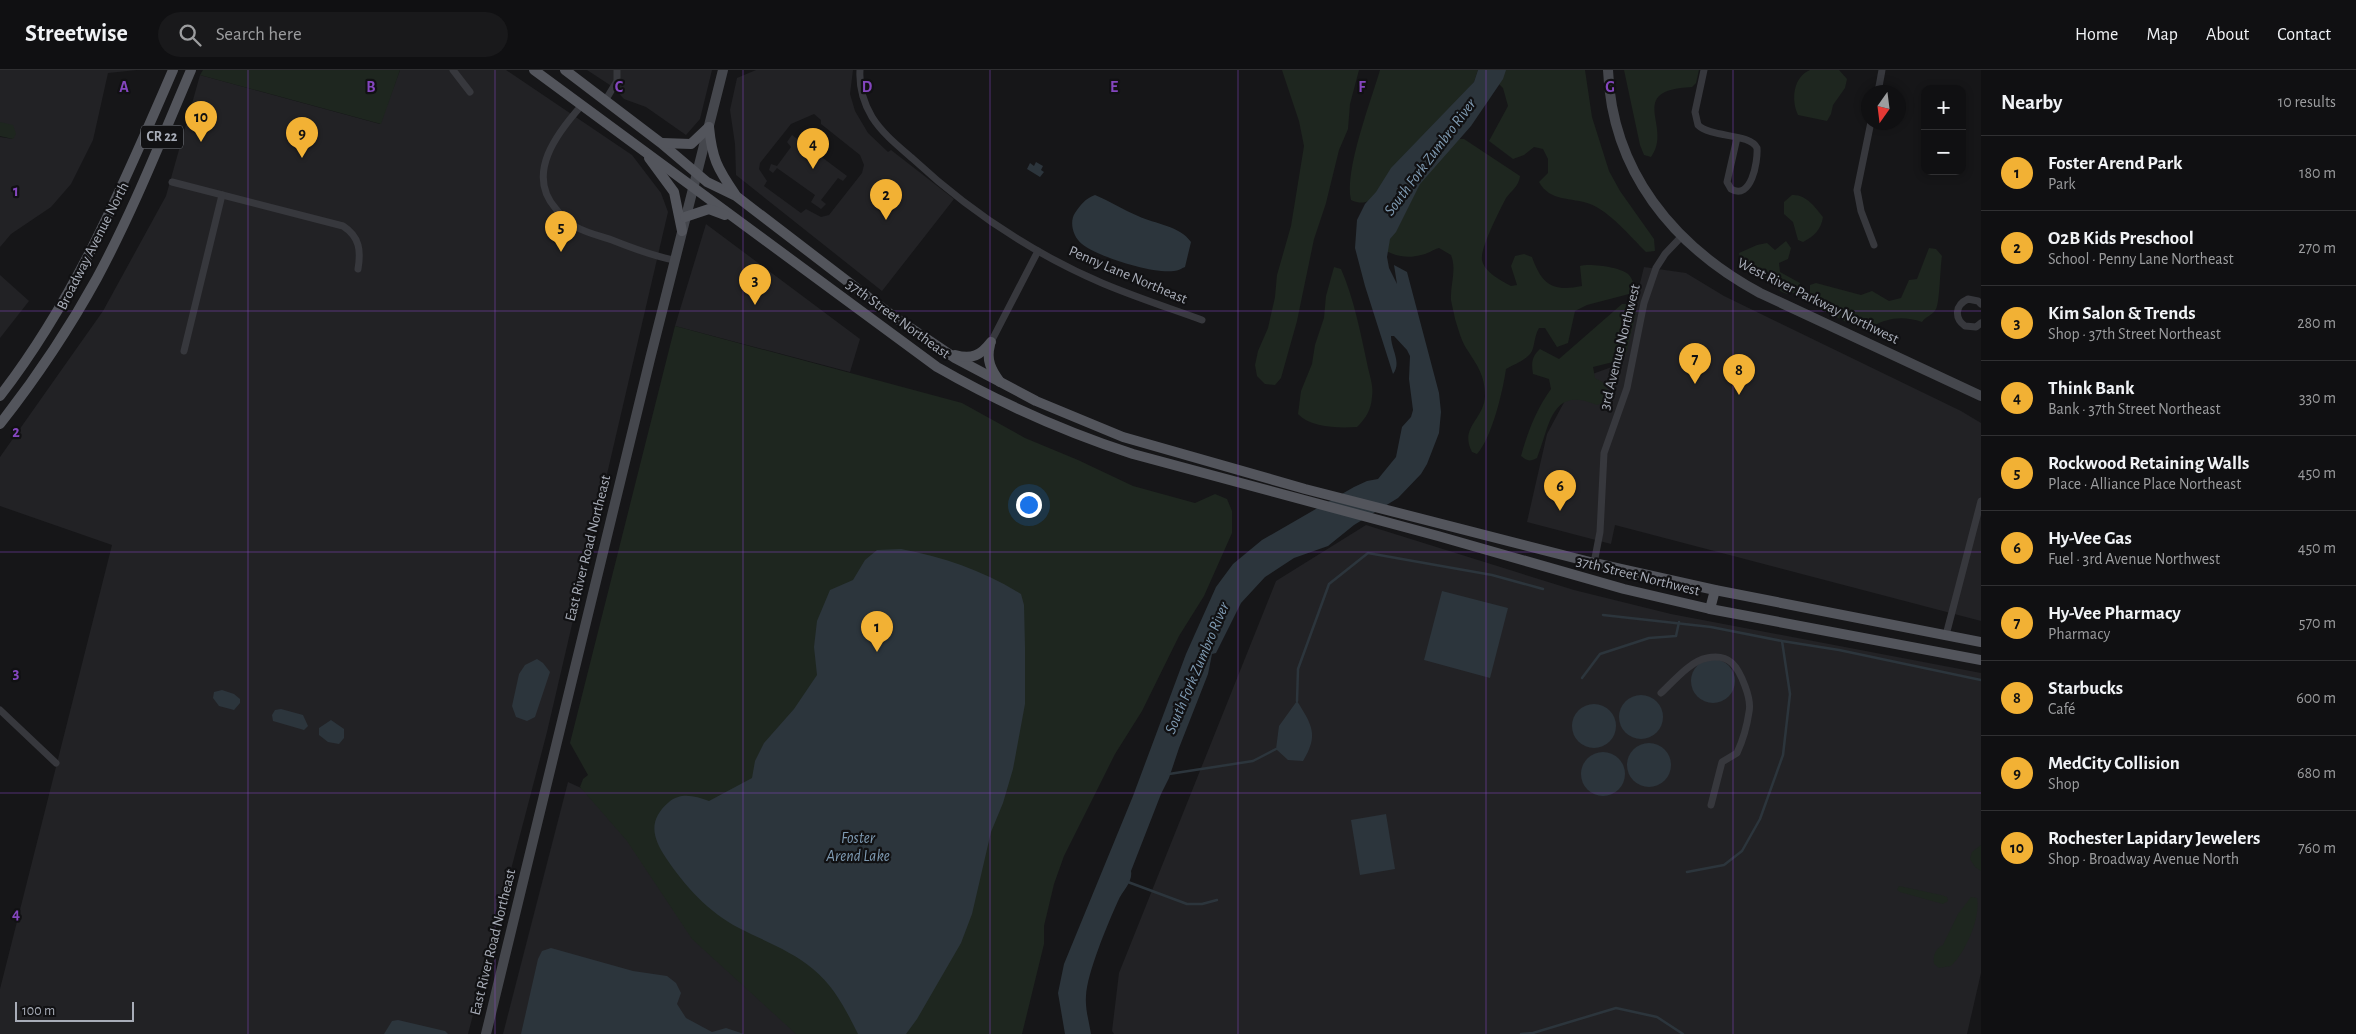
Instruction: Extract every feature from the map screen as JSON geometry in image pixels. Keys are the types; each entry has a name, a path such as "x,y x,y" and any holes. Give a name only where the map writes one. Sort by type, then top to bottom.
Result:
{"main road":[{"name":"Broadway Avenue North","path":"0,396 55,316 88,257 173,70"},
{"name":"Broadway Avenue North","path":"0,424 44,365 97,278 130,210 191,70"},
{"name":"37th Street Northeast","path":"534,70 916,353 945,372 1006,404 1085,438 1117,449 1294,498"},
{"name":"37th Street Northeast","path":"564,70 661,143 707,182 736,196 894,317 970,367 1044,405 1122,437 1305,489"},
{"path":"661,143 691,144 708,127"},
{"path":"708,127 711,148 717,168 736,196"},
{"path":"646,153 674,192 682,230"},
{"path":"686,217 709,209 737,220"},
{"path":"928,340 952,354 968,357 983,352 990,342"},
{"path":"990,342 989,364 1003,384"},
{"name":"37th Street Northwest","path":"1305,489 1594,563 1715,590 1981,642"},
{"name":"37th Street Northwest","path":"1294,498 1591,580 1710,609 1981,660"},
{"path":"1710,609 1715,590"}],"street":[{"path":"453,70 470,92"},
{"path":"605,101 617,80 617,70"},
{"name":"East River Road Northeast","path":"486,1034 674,260 723,70"},
{"name":"Penny Lane Northeast","path":"860,70 861,89 867,107 878,126 963,201 1038,251 1102,283 1202,320"},
{"name":"West River Parkway Northwest","path":"1608,70 1614,116 1630,165 1652,202 1682,236 1727,273 1760,293 1981,396"},
{"path":"1704,70 1695,112 1697,123 1701,128 1737,138 1754,143 1758,150 1750,183 1746,190 1740,192 1731,189 1727,182 1737,138"},
{"path":"1879,85 1882,70"},
{"path":"582,105 553,141 548,153 543,168 544,182 549,201 574,227 649,254 674,260"},
{"path":"1869,130 1858,190 1861,211 1874,245"},
{"path":"172,182 343,226 357,239 360,253 358,269"},
{"path":"184,350 222,195"},
{"name":"3rd Avenue Northwest","path":"1594,563 1600,532 1604,452 1626,388 1647,294 1656,268 1665,254 1682,236"},
{"path":"990,342 1038,251"},
{"path":"1981,304 1973,299 1968,299 1959,306 1957,312 1958,318 1965,326 1976,327 1981,323"},
{"path":"1946,635 1981,501"},
{"path":"1661,693 1704,658 1718,656 1728,660 1739,669 1749,698 1750,711 1737,753 1722,762 1711,805"},
{"path":"0,710 56,763"}],"shaded area":[{"path":"0,70 137,70 108,73 93,140 71,184 51,207 11,234 0,247 0,137 13,139 0,124"},
{"path":"203,70 400,70 381,124 200,75"},
{"path":"400,70 506,70 632,155 661,193 668,212 547,732 468,1034 0,1034 0,989 112,545 0,506 0,457 103,311 166,196 200,75 380,124"},
{"path":"587,70 712,70 700,119 686,135 646,107 624,99 613,87"},
{"path":"756,70 853,70 850,94 855,111 868,133 888,152 891,150 954,199 882,291 736,175 735,144 730,110 737,78","holes":["814,114 821,120 821,124 860,155 864,165 862,173 829,215 821,217 806,209 801,213 764,186 767,181 759,169 760,163 791,124"]},
{"path":"1282,70 1359,70 1350,104 1348,129 1339,150 1326,203 1314,239 1297,321 1281,378 1275,385 1265,384 1257,376 1255,365 1258,351 1268,328 1275,297 1277,275 1291,226 1304,146 1299,121"},
{"path":"1380,70 1478,70 1474,82 1378,196 1362,203 1351,200 1351,172"},
{"path":"1497,70 1585,70 1592,117 1609,171 1620,191 1654,239 1655,251 1646,252 1620,225 1597,207 1549,193 1539,182 1548,173 1548,159 1543,149 1534,147 1524,155 1513,159 1489,141 1508,106 1503,88 1497,82"},
{"path":"1624,70 1699,70 1696,83 1692,87 1672,90 1660,95 1655,103 1658,134 1657,146 1651,157 1644,155 1640,145"},
{"path":"1810,70 1839,70 1847,79 1845,88 1833,105 1827,121 1798,115 1796,109 1794,96 1797,83 1804,73"},
{"path":"0,122 13,125 16,134 13,139 0,136"},
{"path":"792,135 847,176 843,181 838,178 821,200 826,204 821,209 811,202 815,195 777,168 773,173 769,170 771,164 777,166 791,147 787,142"},
{"path":"1452,139 1464,139 1520,176 1517,185 1506,198 1491,229 1482,254 1483,264 1494,276 1511,286 1517,285 1511,266 1515,256 1524,254 1532,257 1540,274 1545,280 1556,287 1572,288 1582,286 1580,266 1584,265 1605,266 1620,270 1629,275 1633,282 1629,294 1587,305 1575,311 1568,343 1557,347 1545,328 1539,328 1530,354 1506,369 1492,426 1477,454 1472,452 1468,436 1484,404 1485,389 1480,370 1464,345 1455,319 1451,300 1453,261 1451,255 1439,248 1416,256 1406,257 1392,253 1382,249 1374,229"},
{"path":"1792,195 1806,199 1823,217 1821,226 1803,242 1798,240 1793,222 1784,214 1784,202"},
{"path":"706,224 860,339 850,372 675,326"},
{"path":"1786,241 1791,248 1788,259 1779,263 1780,272 1800,283 1799,292 1788,294 1780,290 1769,280 1746,268 1740,259 1739,253 1767,243 1775,250"},
{"path":"1929,248 1936,249 1942,256 1939,292 1936,309 1922,322 1896,318 1872,327 1850,324 1838,318 1810,294 1810,285 1816,283 1861,295 1872,291 1889,301 1901,298 1909,280 1917,279"},
{"path":"1334,267 1341,269 1350,292 1372,384 1369,410 1357,427 1317,425 1303,419 1298,414 1301,391 1312,364 1315,345 1324,318 1326,296"},
{"path":"1644,267 1686,273 1724,296 1961,411 1981,423 1981,621 1615,525 1611,544 1527,522 1547,434 1576,380 1620,364"},
{"path":"0,275 29,301 0,338"},
{"path":"1622,304 1629,304 1636,312 1627,351 1617,361 1593,367 1595,378 1604,383 1608,391 1604,402 1597,405 1582,400 1570,400 1561,404 1550,421 1537,458 1525,459 1521,456 1530,429 1551,389 1549,379 1533,374 1532,363 1535,354 1540,349 1559,359"},
{"path":"675,326 962,403 1025,438 1133,486 1195,503 1215,494 1227,499 1232,511 1232,533 1204,596 1179,636 1142,711 1115,754 1064,856 1054,884 1044,926 1044,944 1022,1034 796,1034 692,939 627,841 580,787 583,779 588,775 570,743"},
{"path":"1366,525 1574,590 1671,614 1981,673 1981,973 1967,1034 1114,1034 1112,1031 1119,973 1276,581"},
{"path":"568,782 601,797 818,1034 503,1034"},
{"path":"1981,845 1981,871 1975,867 1970,859 1972,852"},
{"path":"1899,886 1941,895 1947,897 1948,901 1943,904 1900,892 1897,890"},
{"path":"1971,897 1977,898 1978,906 1971,935 1962,953 1951,966 1939,968 1934,964 1935,953 1943,945 1958,914"}],"water":[{"name":"South Fork Zumbro River","path":"1478,70 1506,70 1503,79 1471,126 1420,184 1396,232 1390,239 1387,257 1389,268 1397,284 1394,265 1407,272 1439,393 1441,412 1439,433 1427,464 1421,474 1398,498 1354,525 1328,546 1294,558 1265,577 1241,603 1216,653 1212,654 1208,674 1169,778 1131,871 1131,879 1118,901 1099,948 1087,986 1086,996 1091,1034 1065,1034 1058,993 1064,964 1133,796 1186,654 1216,587 1233,564 1262,540 1354,487 1367,481 1378,479 1396,457 1402,427 1411,417 1413,410 1409,379 1410,356 1394,336 1391,336 1396,360 1393,374 1355,248 1357,220 1365,204 1376,192 1391,168 1474,82"},
{"path":"1036,162 1043,166 1041,170 1044,172 1040,177 1027,169 1030,163 1034,166"},
{"path":"1095,195 1138,216 1180,232 1191,242 1185,267 1175,271 1153,270 1113,259 1082,244 1076,237 1073,229 1073,217 1088,198"},
{"name":"Foster Arend Lake","path":"901,549 933,556 963,566 993,578 1021,594 1024,605 1025,704 1013,769 1003,803 991,832 972,914 961,943 917,1019 906,1034 858,1034 833,991 813,969 787,952 728,922 698,898 666,858 655,836 654,829 655,822 662,809 674,799 688,796 709,801 752,778 755,761 764,743 794,709 817,675 814,647 817,621 830,590 853,580 865,560 877,550"},
{"path":"1442,591 1508,608 1490,678 1424,660"},
{"path":"537,659 550,672 535,717 527,721 516,717 512,706 519,674 525,665"},
{"path":"1713,659 1725,663 1731,669 1735,681 1731,693 1725,699 1713,703 1701,699 1695,693 1691,681 1695,669 1701,663"},
{"path":"222,690 234,694 240,699 240,703 234,710 219,706 213,698 214,692"},
{"path":"1641,695 1653,699 1659,705 1663,717 1659,729 1653,735 1641,739 1629,735 1623,729 1619,717 1623,705 1629,699"},
{"path":"1297,701 1307,717 1312,730 1311,744 1303,761 1288,760 1276,749 1279,726"},
{"path":"1594,704 1606,708 1612,714 1616,726 1612,738 1606,744 1594,748 1582,744 1576,738 1572,726 1576,714 1582,708"},
{"path":"281,709 303,715 308,726 304,730 273,721 272,715 275,710"},
{"path":"331,720 344,729 344,738 339,744 328,742 319,735 319,728"},
{"path":"1645,743 1653,743 1665,749 1671,765 1665,781 1653,787 1645,787 1633,781 1627,769 1627,761 1633,749"},
{"path":"1599,752 1607,752 1619,758 1625,774 1619,790 1607,796 1599,796 1587,790 1581,778 1581,770 1587,758"},
{"path":"1386,814 1395,869 1360,875 1351,820"},
{"path":"551,948 633,971 667,976 676,983 681,993 677,1004 686,1018 712,1032 726,1028 744,1034 521,1034 538,959 542,951"},
{"path":"398,1020 445,1031 448,1034 384,1034 392,1021"}],"waterway":[{"path":"1297,701 1298,669 1329,584 1368,553 1492,575 1543,589"},
{"path":"1603,615 1711,627 1839,650 1981,680"},
{"path":"1582,678 1600,654 1649,638 1676,636 1679,622"},
{"path":"1687,872 1724,865 1742,851 1760,819 1783,755 1790,694 1782,641"},
{"path":"1169,774 1253,761 1276,749"},
{"path":"1128,882 1187,904 1202,904 1217,900"},
{"path":"1521,1034 1533,1033 1616,1008 1657,1017 1683,1034"}],"place":[{"name":"Rochester Lapidary Jewelers","path":"201,142"},
{"name":"MedCity Collision","path":"302,158"},
{"name":"Think Bank","path":"813,169"},
{"name":"O2B Kids Preschool","path":"886,220"},
{"name":"Rockwood Retaining Walls","path":"561,252"},
{"name":"Kim Salon & Trends","path":"755,305"},
{"name":"Hy-Vee Pharmacy","path":"1695,384"},
{"name":"Starbucks","path":"1739,395"},
{"name":"Hy-Vee Gas","path":"1560,511"},
{"name":"Foster Arend Park","path":"877,652"}]}
